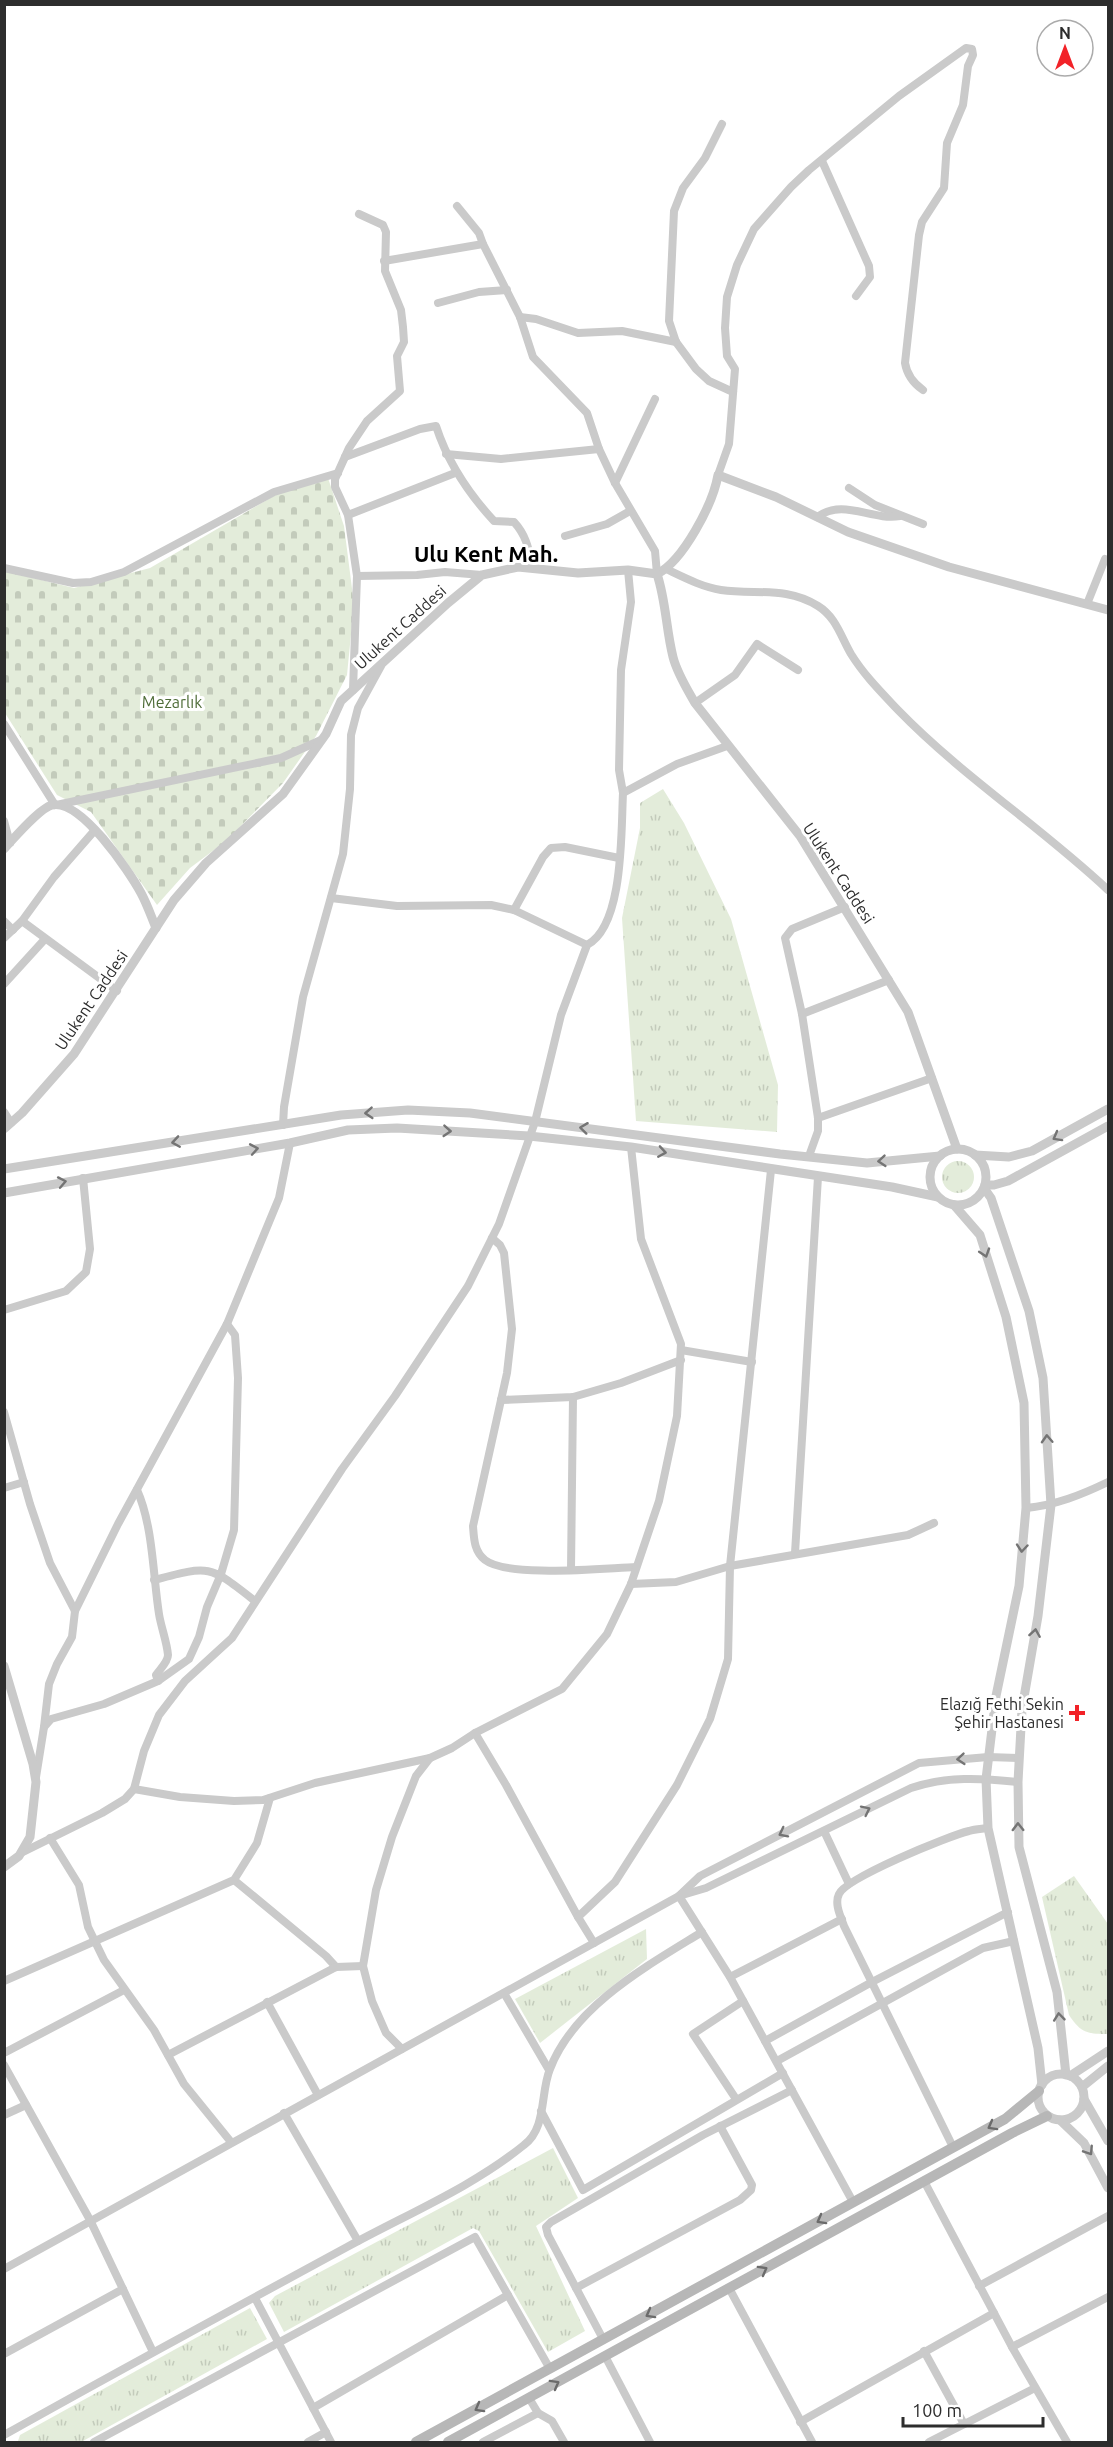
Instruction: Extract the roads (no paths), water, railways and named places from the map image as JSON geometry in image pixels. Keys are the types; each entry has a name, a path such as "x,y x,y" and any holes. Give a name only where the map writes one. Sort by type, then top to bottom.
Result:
{"main road":[{"path":"416,2442 1005,2119 1040,2088"},
{"path":"448,2442 1047,2116"}],"street":[{"path":"661,571 682,553 698,525 729,444 735,369 727,356 725,328 727,297 737,265 754,229 791,187 822,160 899,96 966,48 972,49 973,55 968,66 963,105 947,143 944,188 922,222 919,235 905,363 906,371 913,383 923,390"},
{"path":"722,124 705,158 683,188 674,211 669,321 676,342 696,369 709,381 733,392"},
{"path":"822,160 869,266 870,277 856,296"},
{"path":"457,206 479,232 520,317 533,357 586,413 598,449 630,511 655,551 661,571"},
{"path":"352,690 357,576 348,515 335,487 345,457 367,421 400,391 397,356 404,342 402,318 395,293 385,271 386,232 382,225 359,214"},
{"path":"384,261 483,244"},
{"path":"438,303 479,292 507,290"},
{"path":"520,317 536,319 578,333 622,332 676,342"},
{"path":"615,483 655,399"},
{"path":"345,457 420,429 436,426 455,473 494,521 514,522 522,530 533,568"},
{"path":"447,454 501,459 598,449"},
{"path":"4,568 73,583 110,577 124,572 274,492 338,473"},
{"path":"348,515 455,473"},
{"path":"718,475 776,497 848,532 949,567 1108,610"},
{"path":"849,488 875,505 923,524"},
{"path":"817,517 832,509 844,508 882,517 900,516"},
{"path":"565,536 607,524 630,511"},
{"path":"1087,604 1105,559"},
{"name":"Ulukent Caddesi","path":"8,1126 74,1054 174,900 206,862 283,794 322,740 341,701 482,575 518,567 578,573 661,571 673,658 695,703 800,836 908,1012 957,1149"},
{"path":"4,1867 21,1853 102,1813 125,1799 134,1788 144,1751 159,1715 185,1682 232,1638 342,1469 395,1396 468,1286 500,1224 535,1122 561,1015 587,945 597,940 608,918 618,877 623,793 619,770 621,670 631,602 628,570"},
{"path":"661,571 720,590 794,594 820,607 838,626 850,652 866,675 899,711 949,758 1108,890"},
{"path":"357,576 445,572 482,575"},
{"path":"695,703 735,675 757,644 798,670"},
{"path":"283,1125 284,1107 303,998 343,854 350,789 351,735 358,708 382,663"},
{"path":"4,724 58,804 89,822 95,830 140,892 156,928"},
{"path":"7,846 50,805 281,758 322,740"},
{"path":"623,793 677,764 727,746"},
{"path":"4,821 7,846"},
{"path":"4,938 22,921 54,876 95,830"},
{"path":"514,910 550,848 564,848 619,858"},
{"path":"331,898 397,906 491,905 514,910 587,945"},
{"path":"809,1156 818,1131 818,1118 802,1014 785,938 792,929 845,907"},
{"path":"4,921 13,930"},
{"path":"22,921 117,991"},
{"path":"4,984 45,939"},
{"path":"802,1014 889,980"},
{"path":"818,1118 932,1078"},
{"path":"4,1169 341,1115 408,1110 470,1113 867,1162 940,1156 957,1149 975,1155 1009,1157 1032,1151 1108,1109"},
{"path":"4,1112 8,1126"},
{"path":"984,1186 1008,1181 1108,1126"},
{"path":"4,1193 290,1143 348,1130 397,1128 529,1136 631,1147 892,1187 938,1197 954,1205 980,1235 1006,1317 1024,1403 1026,1508 1019,1586 996,1696 988,1757 986,1779 988,1828 1038,2048 1039,2105 1047,2116 1060,2120 1084,2143 1108,2188"},
{"path":"21,1853 30,1837 45,1727 45,1705 57,1664 72,1636 75,1611 137,1490 227,1324 279,1198 290,1143"},
{"path":"134,1788 180,1797 234,1801 263,1800 315,1783 430,1758 562,1689 607,1634 631,1584 659,1501 677,1416 681,1360 681,1344 641,1239 631,1147"},
{"path":"954,1205 972,1202 984,1186 985,1170 975,1155"},
{"path":"938,1197 930,1180 934,1163 940,1156"},
{"path":"578,1917 615,1882 677,1785 710,1719 728,1659 730,1566 771,1170"},
{"path":"795,1553 818,1177"},
{"path":"4,1310 66,1291 86,1272 90,1249 82,1179"},
{"path":"984,1186 991,1198 1029,1311 1043,1378 1051,1505 1038,1616 1022,1709 1018,1782 1019,1847 1057,1992 1068,2076 1082,2087 1084,2099 1108,2141"},
{"path":"492,1238 500,1245 504,1253 513,1329 501,1400 473,1526 477,1550 486,1561 503,1568 636,1567"},
{"path":"45,1727 51,1719 104,1704 158,1681 189,1659 221,1574 234,1530 238,1378 235,1335 227,1324"},
{"path":"681,1350 752,1362"},
{"path":"501,1400 573,1397 621,1383 681,1360"},
{"path":"571,1569 573,1397"},
{"path":"4,1412 50,1563 75,1611"},
{"path":"4,1488 24,1482"},
{"path":"1026,1508 1051,1505 1108,1482"},
{"path":"137,1490 142,1502 162,1632 168,1655 167,1662 156,1675 158,1681"},
{"path":"631,1584 676,1582 730,1566 908,1535 934,1522"},
{"path":"154,1580 200,1569 221,1574 255,1601"},
{"path":"4,1666 33,1764 36,1782"},
{"path":"475,1733 512,1794 594,1943"},
{"path":"679,1896 700,1876 919,1763 988,1757 1019,1758"},
{"path":"402,2049 386,2033 372,2001 363,1966 376,1890 392,1837 416,1776 430,1758"},
{"path":"4,2270 43,2250 90,2220 679,1896 706,1888 911,1788 934,1780 986,1779 1018,1782"},
{"path":"4,1981 234,1880 257,1843 270,1798"},
{"path":"953,2147 842,1919 838,1902 839,1893 849,1884 911,1853 968,1831 988,1828"},
{"path":"824,1831 849,1884"},
{"path":"50,1838 78,1885 88,1927 124,1990 154,2030 184,2084 231,2142"},
{"path":"234,1880 326,1956 336,1968"},
{"path":"679,1896 730,1977 854,2202"},
{"path":"765,2041 1008,1911"},
{"path":"730,1977 842,1919"},
{"path":"5,2439 153,2352 473,2180 527,2144 537,2128 549,2070 573,2026 648,1965 702,1932"},
{"path":"777,2061 983,1948 1014,1941"},
{"path":"168,2055 336,1968 363,1966"},
{"path":"4,2053 124,1990"},
{"path":"504,1993 549,2070"},
{"path":"736,2099 693,2034 743,2001"},
{"path":"267,2002 318,2095"},
{"path":"1040,2088 1052,2076 1068,2076 1108,2051"},
{"path":"4,2065 90,2220 153,2352"},
{"path":"1082,2087 1108,2066"},
{"path":"541,2111 583,2190 783,2073"},
{"path":"603,2339 546,2227 551,2222 720,2127 792,2091"},
{"path":"1060,2120 1074,2116 1084,2099"},
{"path":"4,2115 27,2105"},
{"path":"284,2113 358,2241"},
{"path":"576,2288 740,2200 751,2190 752,2185 720,2127"},
{"path":"924,2181 1012,2347 1067,2442"},
{"path":"979,2286 1108,2216"},
{"path":"94,2442 475,2237 550,2369"},
{"path":"729,2288 812,2442"},
{"path":"4,2354 123,2289"},
{"path":"313,2408 508,2295"},
{"path":"1012,2347 1108,2297"},
{"path":"255,2298 331,2442"},
{"path":"800,2422 994,2313"},
{"path":"924,2351 964,2424"},
{"path":"605,2356 650,2442"},
{"path":"929,2442 1035,2388"},
{"path":"529,2398 538,2413 552,2421 564,2442"},
{"path":"479,2426 486,2442 538,2413"},
{"path":"308,2442 326,2432"}],"place":[{"name":"Elazığ Fethi Sekin Şehir Hastanesi","path":"1077,1713"}],"district":[{"name":"Ulu Kent Mah.","path":"486,554"}],"park label":[{"name":"Mezarlık","path":"172,702"}]}
